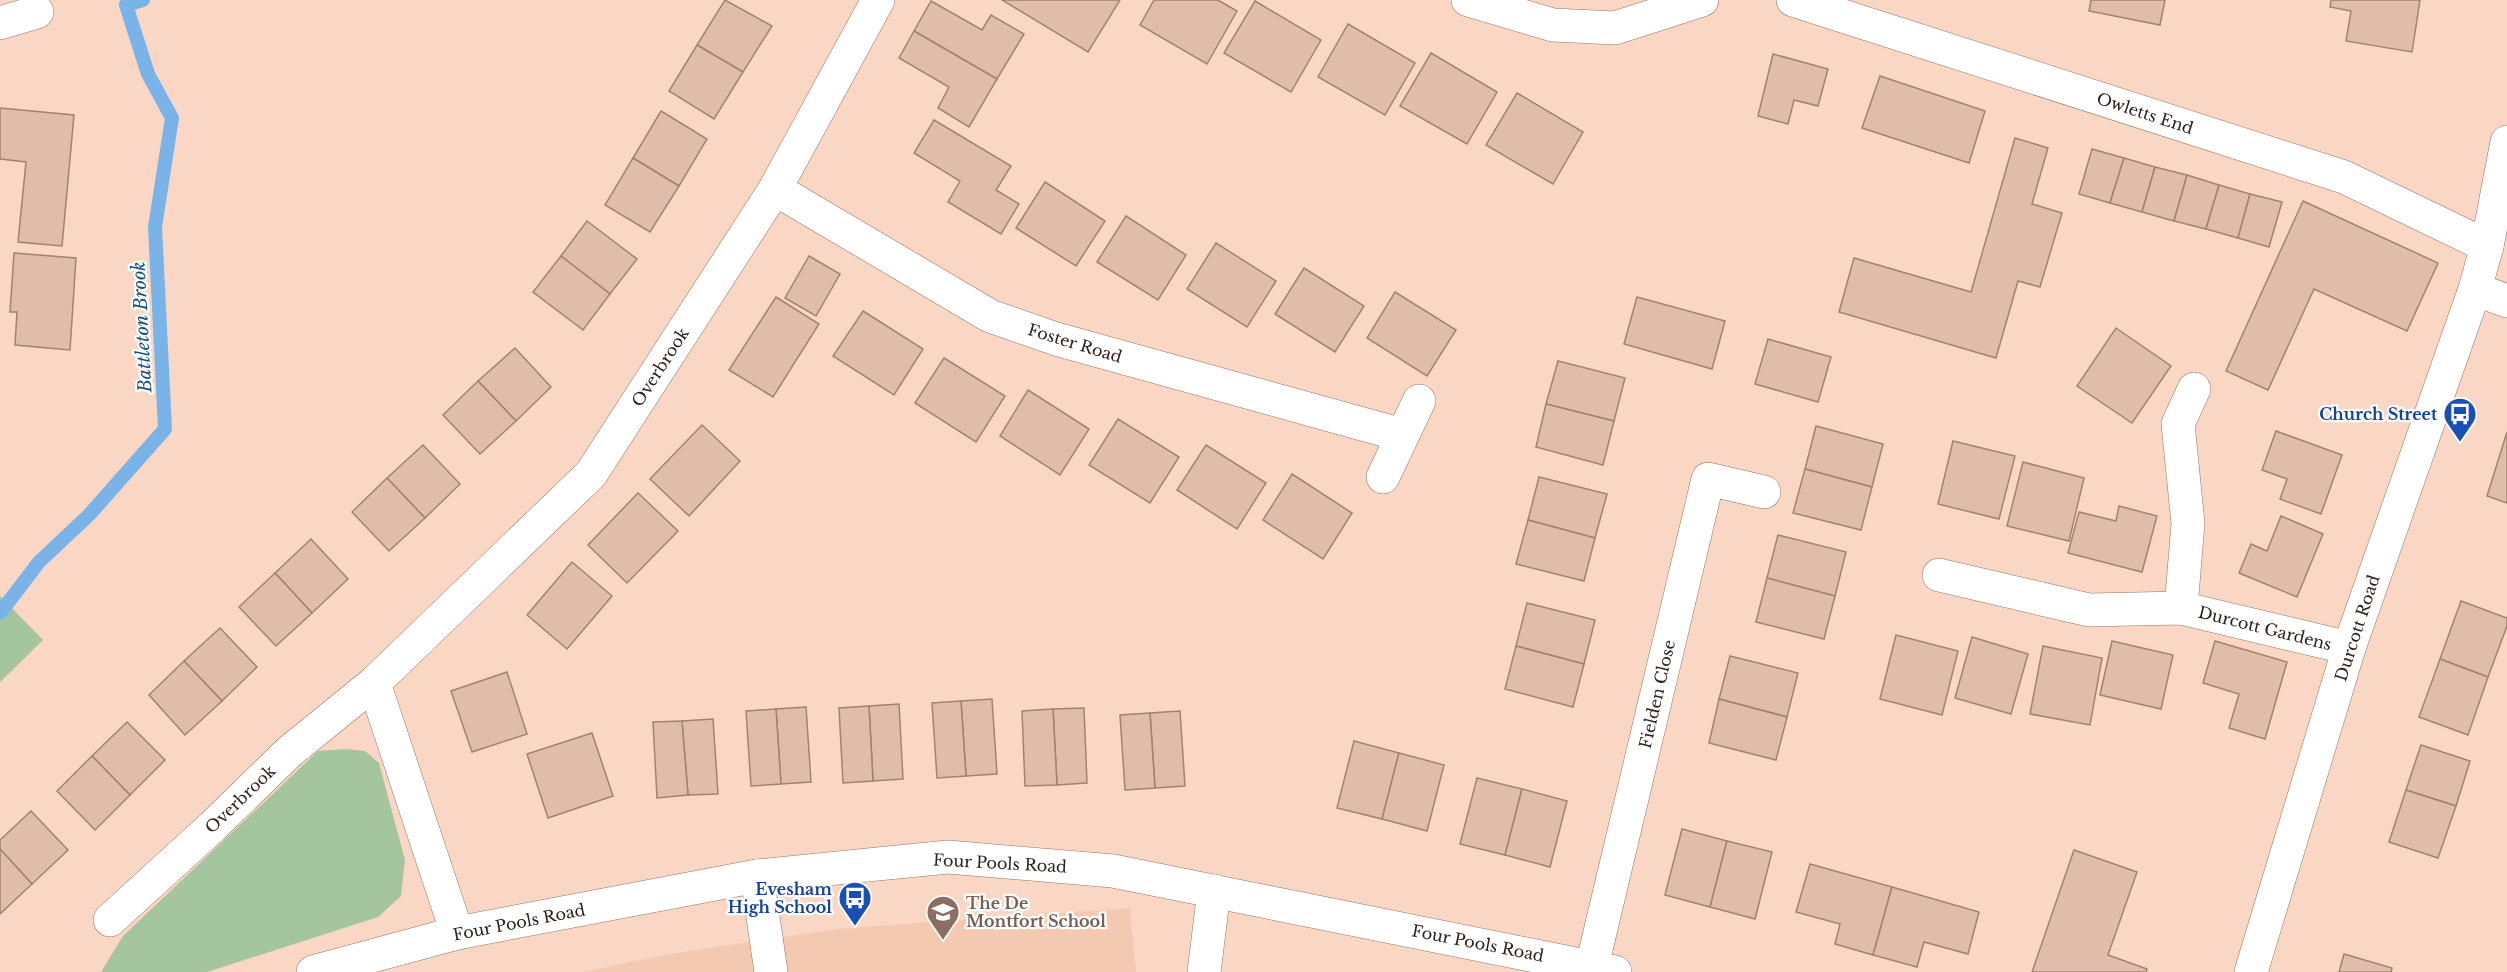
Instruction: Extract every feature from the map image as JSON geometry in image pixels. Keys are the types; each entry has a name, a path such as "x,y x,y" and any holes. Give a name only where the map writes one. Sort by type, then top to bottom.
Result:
{"street":[{"name":"Overbrook","path":"110,920 212,827 289,752 374,682 591,474 775,189 878,0"},
{"path":"1468,0 1552,25 1615,28 1702,0"},
{"name":"Owletts End","path":"1793,0 2344,177 2487,246"},
{"path":"0,23 37,12"},
{"name":"Durcott Road","path":"2251,972 2349,648 2475,289 2487,246 2507,142"},
{"name":"Foster Road","path":"775,189 990,316 1056,339 1402,435"},
{"path":"2475,289 2507,301"},
{"name":"Durcott Gardens","path":"2181,608 2188,523 2178,424 2194,389"},
{"path":"1383,477 1419,401"},
{"name":"Fielden Close","path":"1603,969 1708,479 1764,492"},
{"name":"Durcott Gardens","path":"1939,575 2089,610 2181,608 2349,648"},
{"path":"374,682 458,933"},
{"name":"Four Pools Road","path":"313,972 458,933 757,876 948,857 1113,871 1603,969"},
{"path":"757,876 771,972"},
{"path":"1204,972 1214,891"}],"shaded area":[{"name":"The De Montfort School","path":"1130,908 1136,972 583,972 669,954 837,929"}],"green space":[{"path":"0,596 43,640 0,682"},
{"path":"346,749 365,751 379,763 405,860 401,896 378,917 207,972 101,972 123,936 318,751"}],"building":[{"path":"725,0 772,26 743,72 697,45"},
{"path":"1002,0 1120,0 1088,52"},
{"path":"1154,0 1218,0 1237,11 1207,64 1140,25"},
{"path":"2091,0 2165,0 2160,25 2089,11"},
{"path":"2331,0 2420,0 2412,52 2346,41 2351,11 2330,7"},
{"path":"931,1 982,30 991,15 1024,34 997,79 914,31"},
{"path":"1255,1 1321,40 1291,92 1224,53"},
{"path":"1348,24 1415,63 1385,115 1318,77"},
{"path":"914,31 997,79 969,127 938,108 949,87 899,58"},
{"path":"697,45 743,72 714,119 669,91"},
{"path":"1431,53 1497,92 1467,144 1400,106"},
{"path":"1773,54 1828,69 1818,106 1794,100 1788,124 1758,116"},
{"path":"1880,76 1985,111 1969,163 1862,128"},
{"path":"1517,93 1583,132 1553,184 1486,145"},
{"path":"0,108 74,115 62,246 18,242 26,162 0,159"},
{"path":"661,111 707,139 679,186 633,158"},
{"path":"934,120 1011,166 996,190 1019,204 1001,234 948,202 960,181 914,153"},
{"path":"2015,138 2048,148 2032,204 2062,213 2040,287 2018,281 1996,358 1839,312 1854,258 1971,292"},
{"path":"2092,149 2124,158 2110,203 2079,194"},
{"path":"633,158 679,186 650,232 605,205"},
{"path":"2124,158 2155,167 2142,212 2110,203"},
{"path":"2155,167 2187,175 2174,221 2142,212"},
{"path":"2187,175 2219,185 2206,229 2174,221"},
{"path":"1045,182 1105,221 1076,266 1016,228"},
{"path":"2219,185 2250,194 2238,238 2206,229"},
{"path":"2250,194 2282,202 2269,247 2238,238"},
{"path":"2303,201 2438,263 2407,331 2314,289 2268,390 2226,371"},
{"path":"1126,216 1186,255 1158,300 1097,262"},
{"path":"587,221 637,259 610,294 561,256"},
{"path":"1216,243 1276,281 1247,327 1187,289"},
{"path":"14,253 76,258 70,350 15,345 17,312 10,312"},
{"path":"561,256 610,294 583,330 533,292"},
{"path":"809,256 840,274 816,316 785,298"},
{"path":"1304,268 1364,306 1335,352 1275,314"},
{"path":"1395,292 1456,330 1427,376 1367,338"},
{"path":"776,297 819,324 773,397 729,370"},
{"path":"1637,297 1725,321 1712,369 1624,344"},
{"path":"863,311 923,349 894,395 833,356"},
{"path":"2116,328 2171,366 2132,423 2077,386"},
{"path":"1768,339 1831,357 1818,402 1755,384"},
{"path":"515,348 551,387 516,421 478,381"},
{"path":"944,358 1005,396 976,442 915,403"},
{"path":"1558,361 1625,378 1614,421 1546,404"},
{"path":"478,381 516,421 480,454 443,415"},
{"path":"1028,390 1089,429 1060,475 1000,436"},
{"path":"1546,404 1614,421 1603,465 1536,447"},
{"path":"1118,419 1179,457 1150,503 1089,465"},
{"path":"702,425 740,461 689,516 650,479"},
{"path":"1816,426 1883,444 1872,487 1805,469"},
{"path":"2276,431 2342,455 2321,514 2280,499 2287,479 2262,470"},
{"path":"2507,432 2507,503 2487,496"},
{"path":"1953,441 2015,456 1999,519 1938,504"},
{"path":"423,445 460,484 425,518 387,478"},
{"path":"1206,445 1266,483 1237,529 1177,490"},
{"path":"2023,462 2084,478 2069,541 2007,526"},
{"path":"1805,469 1872,487 1861,530 1793,513"},
{"path":"1292,474 1352,513 1323,559 1263,520"},
{"path":"1539,477 1607,494 1595,538 1528,520"},
{"path":"387,478 425,518 389,551 352,512"},
{"path":"638,493 678,531 627,583 588,545"},
{"path":"2119,506 2157,516 2142,572 2068,553 2079,512 2116,521"},
{"path":"2281,516 2323,534 2297,597 2239,573 2251,544 2267,551"},
{"path":"1528,520 1595,538 1584,581 1516,564"},
{"path":"1778,535 1846,552 1835,596 1767,578"},
{"path":"311,539 348,579 312,613 275,573"},
{"path":"572,562 612,596 567,649 527,615"},
{"path":"275,573 312,613 276,646 239,607"},
{"path":"1767,578 1835,596 1824,639 1756,622"},
{"path":"2461,601 2507,618 2507,626 2488,677 2440,659"},
{"path":"1527,603 1595,620 1584,664 1516,646"},
{"path":"220,628 257,667 222,701 184,661"},
{"path":"1896,635 1958,651 1942,715 1880,699"},
{"path":"1972,637 2028,654 2011,714 1955,698"},
{"path":"2112,641 2173,655 2161,709 2100,695"},
{"path":"2215,641 2287,662 2265,739 2229,728 2239,694 2203,683"},
{"path":"1516,646 1584,664 1573,707 1505,689"},
{"path":"2043,646 2102,658 2090,725 2030,714"},
{"path":"1730,656 1798,673 1787,717 1719,699"},
{"path":"2440,659 2488,677 2468,735 2419,717"},
{"path":"184,661 222,701 185,735 149,695"},
{"path":"507,672 527,734 472,752 451,691"},
{"path":"992,699 997,774 966,776 961,701"},
{"path":"1719,699 1787,717 1776,760 1709,743"},
{"path":"961,701 966,776 937,778 932,703"},
{"path":"899,704 903,779 873,781 869,706"},
{"path":"869,706 873,781 843,783 839,708"},
{"path":"806,707 811,782 781,784 776,709"},
{"path":"1084,708 1087,783 1057,785 1053,709"},
{"path":"776,709 781,784 751,786 746,711"},
{"path":"1053,709 1057,785 1025,786 1022,711"},
{"path":"1180,711 1185,786 1155,788 1150,713"},
{"path":"1150,713 1155,788 1125,790 1120,715"},
{"path":"713,719 718,794 688,795 682,721"},
{"path":"682,721 688,795 657,798 653,722"},
{"path":"127,722 165,760 130,795 92,756"},
{"path":"592,733 613,796 548,818 527,754"},
{"path":"1354,741 1399,753 1382,819 1337,808"},
{"path":"2421,745 2470,761 2456,806 2406,790"},
{"path":"1399,753 1444,765 1427,831 1382,819"},
{"path":"92,756 130,795 95,830 57,791"},
{"path":"1477,778 1522,789 1505,855 1460,844"},
{"path":"1522,789 1567,801 1550,867 1505,855"},
{"path":"2406,790 2456,806 2438,858 2389,842"},
{"path":"31,811 68,850 32,884 0,849 0,840"},
{"path":"1682,829 1727,841 1710,907 1665,895"},
{"path":"1727,841 1772,852 1755,919 1710,907"},
{"path":"0,849 32,884 0,914"},
{"path":"2074,850 2137,872 2108,955 2147,969 2146,972 2032,972"},
{"path":"1810,864 1892,887 1873,955 1835,944 1840,924 1796,912"},
{"path":"1892,887 1979,912 1968,954 1924,942 1917,967 1873,955"},
{"path":"2344,954 2392,968 2391,972 2339,972"}],"waterway":[{"name":"Battleton Brook","path":"0,613 39,562 89,515 165,429 155,227 172,118 148,74 126,5 143,0"}],"place":[{"name":"Church Street","path":"2460,443"},
{"name":"Evesham High School","path":"855,927"},
{"name":"The De Montfort School","path":"943,941"}]}
